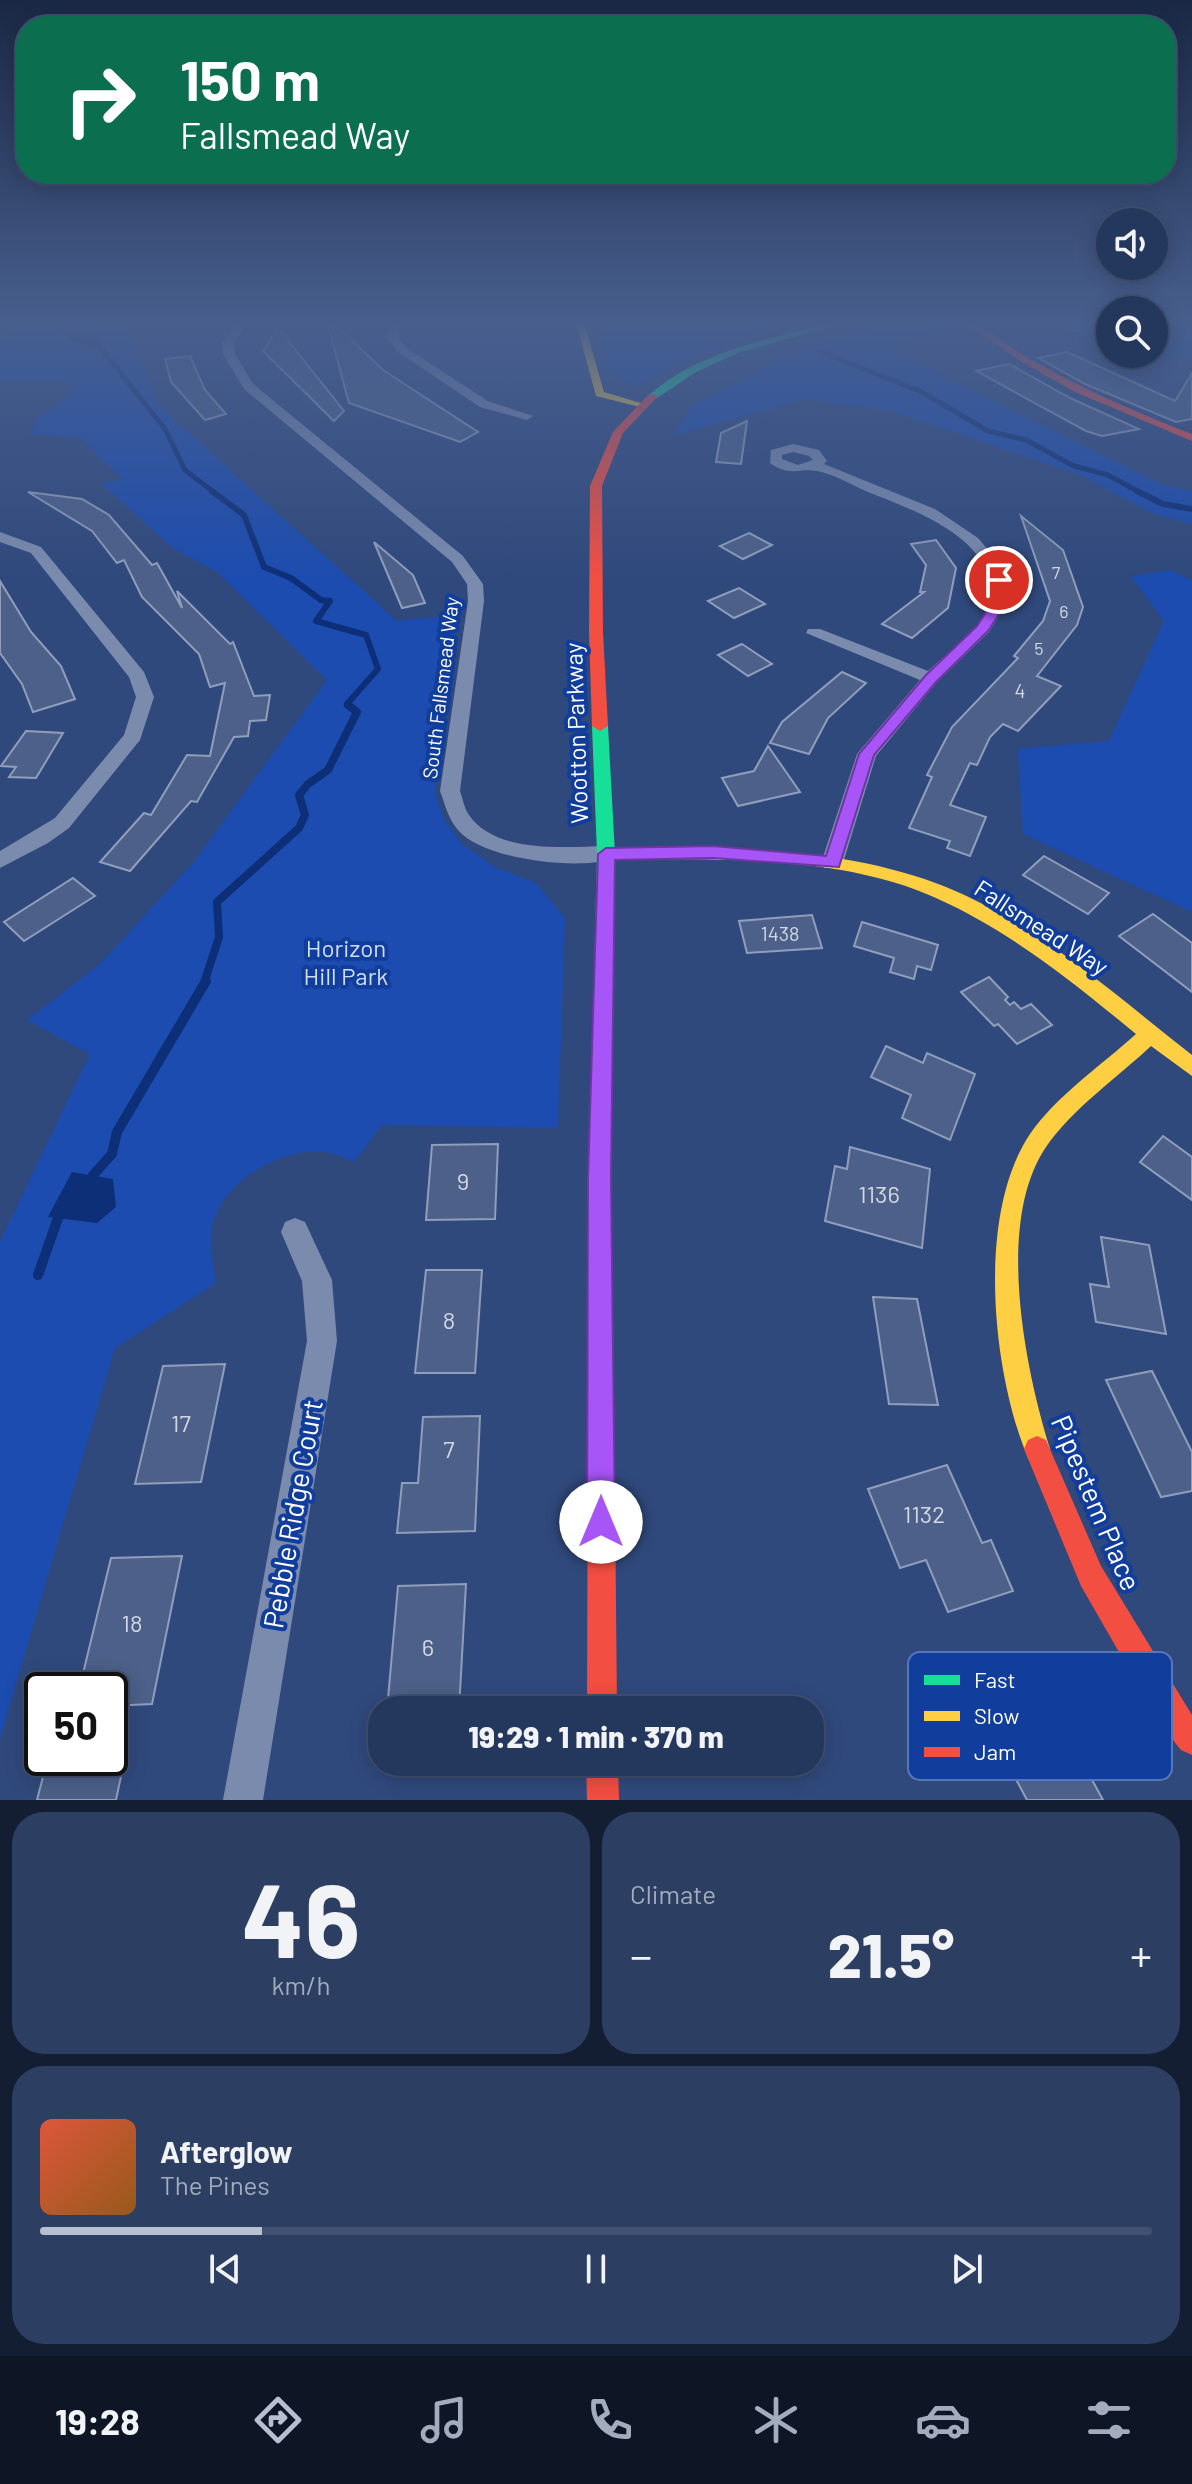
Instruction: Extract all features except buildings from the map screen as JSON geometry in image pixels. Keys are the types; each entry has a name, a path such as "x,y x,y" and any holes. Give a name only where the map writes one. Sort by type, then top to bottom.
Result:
{"main road":[{"name":"Wootton Parkway","path":"602,1696 600,1178 606,854 596,632 596,486 618,432 637,410"},
{"path":"1124,410 1192,438"},
{"name":"Fallsmead Way","path":"606,854 713,852 832,863 920,886 979,911 1070,970 1192,1067"},
{"name":"Pipestem Place","path":"1136,1652 1091,1576 1035,1445 1012,1347 1006,1259 1015,1186 1037,1141 1150,1034"},
{"name":"Pipestem Place","path":"1172,1714 1192,1739"},
{"path":"602,1776 603,1800"}],"street":[{"name":"South Fallsmead Way","path":"277,410 458,559 475,584 476,601 450,791 459,817 488,842 543,853 606,854"},
{"path":"506,410 527,416"},
{"path":"816,466 930,512 973,541 993,565 999,580 992,614 983,628 931,678 867,754 832,863"},
{"path":"0,537 36,550 138,676 145,697 133,736 62,823 0,860"},
{"path":"814,633 931,678"},
{"name":"Pebble Ridge Court","path":"243,1800 322,1341 317,1280 295,1232"}],"green space":[{"name":"Horizon Hill Park","path":"49,410 164,410 397,621 456,615 435,793 444,819 462,844 495,867 536,883 565,918 558,1128 382,1125 354,1162 328,1153 306,1152 270,1163 237,1185 224,1199 215,1216 211,1239 216,1283 115,1348 0,1738 0,1242 90,1054 27,1020 100,964 193,863 327,680 217,572 174,549 101,483 123,480 80,438 29,434 34,427 33,421"},
{"path":"690,410 765,410 672,436"},
{"path":"883,410 1012,410 1161,484 1192,491 1192,524 1152,513 1078,474"},
{"path":"1171,570 1192,581 1192,912 1023,834 1018,749 1109,741 1164,621 1131,576"}],"shaded area":[{"path":"72,1172 113,1179 116,1207 97,1223 48,1217"}],"waterway":[{"path":"150,410 165,429 185,470 215,493"},
{"path":"952,410 988,431 1026,440 1074,466 1108,475 1141,493"},
{"path":"212,491 244,515 264,567 291,578 321,600 330,601 316,621 366,635 378,669 348,705"},
{"path":"1137,491 1141,493"},
{"path":"1141,493 1163,504 1192,509"},
{"path":"204,983 219,937 217,902 299,828 305,815 299,795 308,784 328,770 357,712 348,705"},
{"path":"93,1175 112,1154 117,1132 206,981"},
{"path":"38,1275 58,1218"}],"traffic: fast":[{"path":"600,726 606,854 600,1178 601,1394"}],"traffic: slow":[{"path":"606,854 749,855 798,859 847,866 939,892 981,912 1036,947 1192,1067"},
{"path":"1037,1449 1018,1378 1012,1335 1008,1290 1012,1204 1022,1168 1039,1139 1150,1034"}],"traffic: jam":[{"path":"600,726 596,632 596,486 618,432 639,410"},
{"path":"1123,410 1192,438"},
{"path":"601,1394 602,1696"},
{"path":"1037,1449 1091,1576 1136,1652"},
{"path":"1172,1714 1192,1739"},
{"path":"602,1776 603,1800"}],"route":[{"path":"601,1522 600,1178 606,854 713,852 832,863 867,754 931,678 983,628 992,614 999,580"}]}
